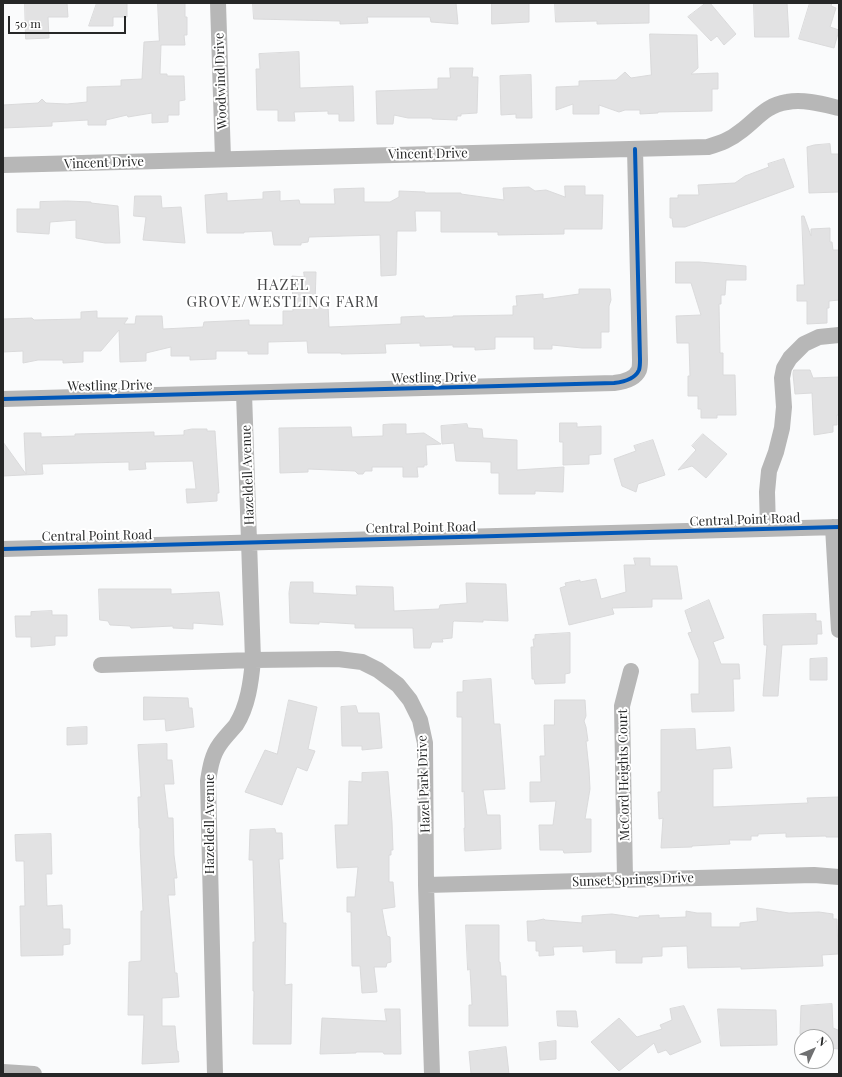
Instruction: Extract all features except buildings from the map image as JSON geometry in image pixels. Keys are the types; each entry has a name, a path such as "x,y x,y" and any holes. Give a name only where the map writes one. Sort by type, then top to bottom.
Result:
{"street":[{"name":"Woodwind Drive","path":"218,3 223,160"},
{"name":"Vincent Drive","path":"3,166 708,147 724,142 741,131 758,115 772,106 787,102 803,101 839,108"},
{"name":"Westling Drive","path":"3,399 614,384 625,381 635,375 639,369 640,360 635,149"},
{"path":"768,529 767,492 769,471 776,452 782,428 784,407 782,378 784,368 790,358 804,344 819,337 839,335"},
{"name":"Hazeldell Avenue","path":"216,1074 208,781 211,762 219,745 236,724 246,705 253,660 244,393"},
{"path":"836,527 839,630"},
{"name":"Central Point Road","path":"3,549 836,527"},
{"name":"Hazel Park Drive","path":"101,664 338,659 362,662 378,670 398,685 410,700 420,720 425,743 426,885 432,1074"},
{"name":"McCord Heights Court","path":"625,880 622,706 631,671"},
{"name":"Sunset Springs Drive","path":"426,885 814,875 839,877"},
{"path":"3,1072 34,1074"}],"cycle path":[{"path":"3,399 614,383 628,380 635,376 639,369 640,362 635,149"},
{"path":"3,549 839,527"}],"district":[{"name":"HAZEL GROVE/WESTLING FARM","path":"283,294"}]}
